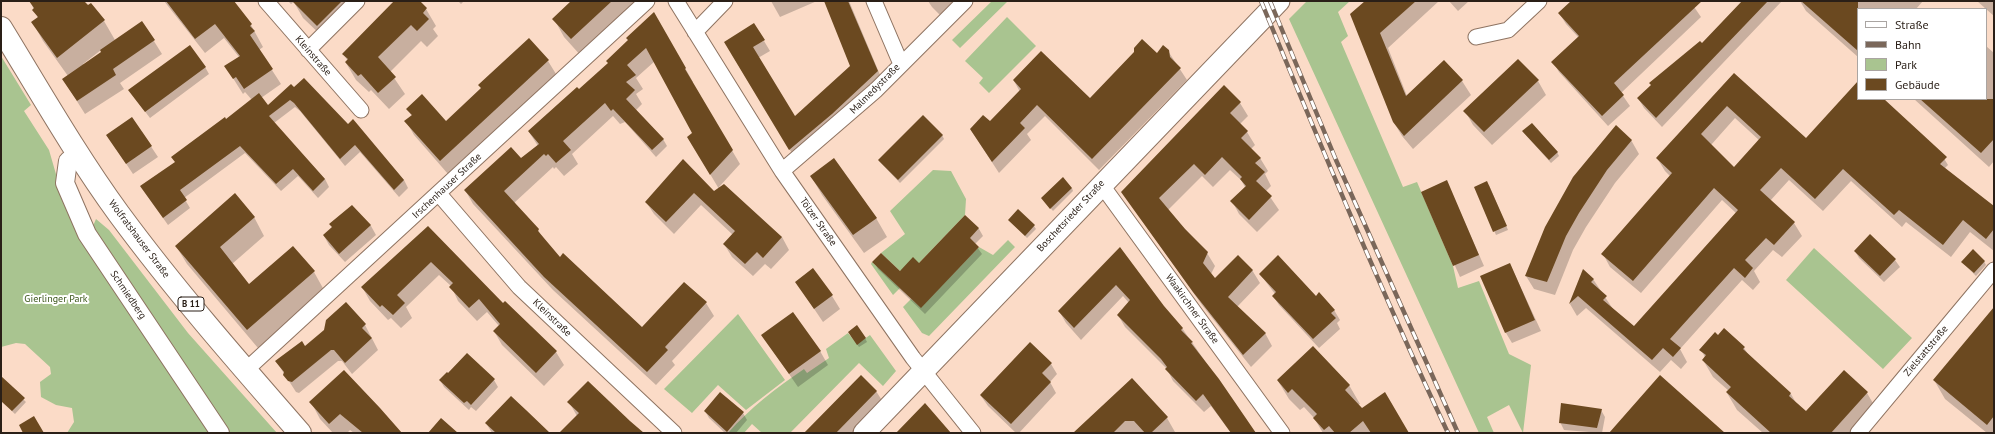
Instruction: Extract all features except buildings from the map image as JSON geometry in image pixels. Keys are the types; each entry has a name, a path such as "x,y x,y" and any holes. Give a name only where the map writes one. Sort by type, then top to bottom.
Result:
{"main road":[{"name":"Boschetsrieder Straße","path":"864,433 924,372 1101,184 1280,1"},
{"name":"Wolfratshauser Straße","path":"1,28 78,153 132,231 246,370 300,433"}],"street":[{"name":"Kleinstraße","path":"266,1 361,110"},
{"path":"308,50 357,1"},
{"name":"Irschenhauser Straße","path":"246,370 647,1"},
{"name":"Tölzer Straße","path":"676,1 782,171 924,372 973,433"},
{"path":"695,32 725,1"},
{"path":"874,1 900,64"},
{"name":"Malmedystraße","path":"782,171 843,121 964,1"},
{"path":"1476,38 1508,30 1539,1"},
{"name":"Schmiedberg","path":"78,153 68,161 65,183 87,234 220,433"},
{"name":"Waakirchner Straße","path":"1101,184 1282,433"},
{"name":"Kleinstraße","path":"439,194 519,288 674,433"},
{"name":"Zielstattstraße","path":"1858,433 1994,270"}],"green space":[{"path":"992,1 1008,1 960,48 952,40"},
{"path":"1307,1 1350,1 1338,12 1348,36 1341,42 1403,187 1417,182 1453,266 1458,288 1479,281 1509,354 1531,365 1523,433 1509,405 1487,417 1494,433 1479,433 1289,19"},
{"path":"1007,17 1036,46 989,93 979,83 983,78 965,61"},
{"name":"Gierlinger Park","path":"1,56 31,105 24,111 49,150 60,188 211,433 67,433 74,422 72,408 56,405 41,397 40,382 51,374 50,367 25,344 16,343 1,347"},
{"path":"933,170 951,171 966,199 965,215 919,263 900,271 881,253 905,234 890,211"},
{"path":"96,219 109,230 188,333 277,433 228,433 93,226"},
{"path":"1008,240 1015,247 929,336 922,333 903,307 911,299 921,307 979,247 993,255"},
{"path":"1814,248 1912,338 1883,369 1786,280"},
{"path":"872,262 900,288 893,295 871,264"},
{"path":"738,314 785,380 746,410 718,385 692,413 664,389"},
{"path":"848,333 857,344 870,335 896,371 883,386 859,363 790,433 762,433 752,424 744,433 728,433 754,407 783,384 804,369 807,373 829,358 826,349"}],"railway":[{"path":"1261,1 1375,272 1448,433"},
{"path":"1270,1 1336,160 1458,433"}]}
